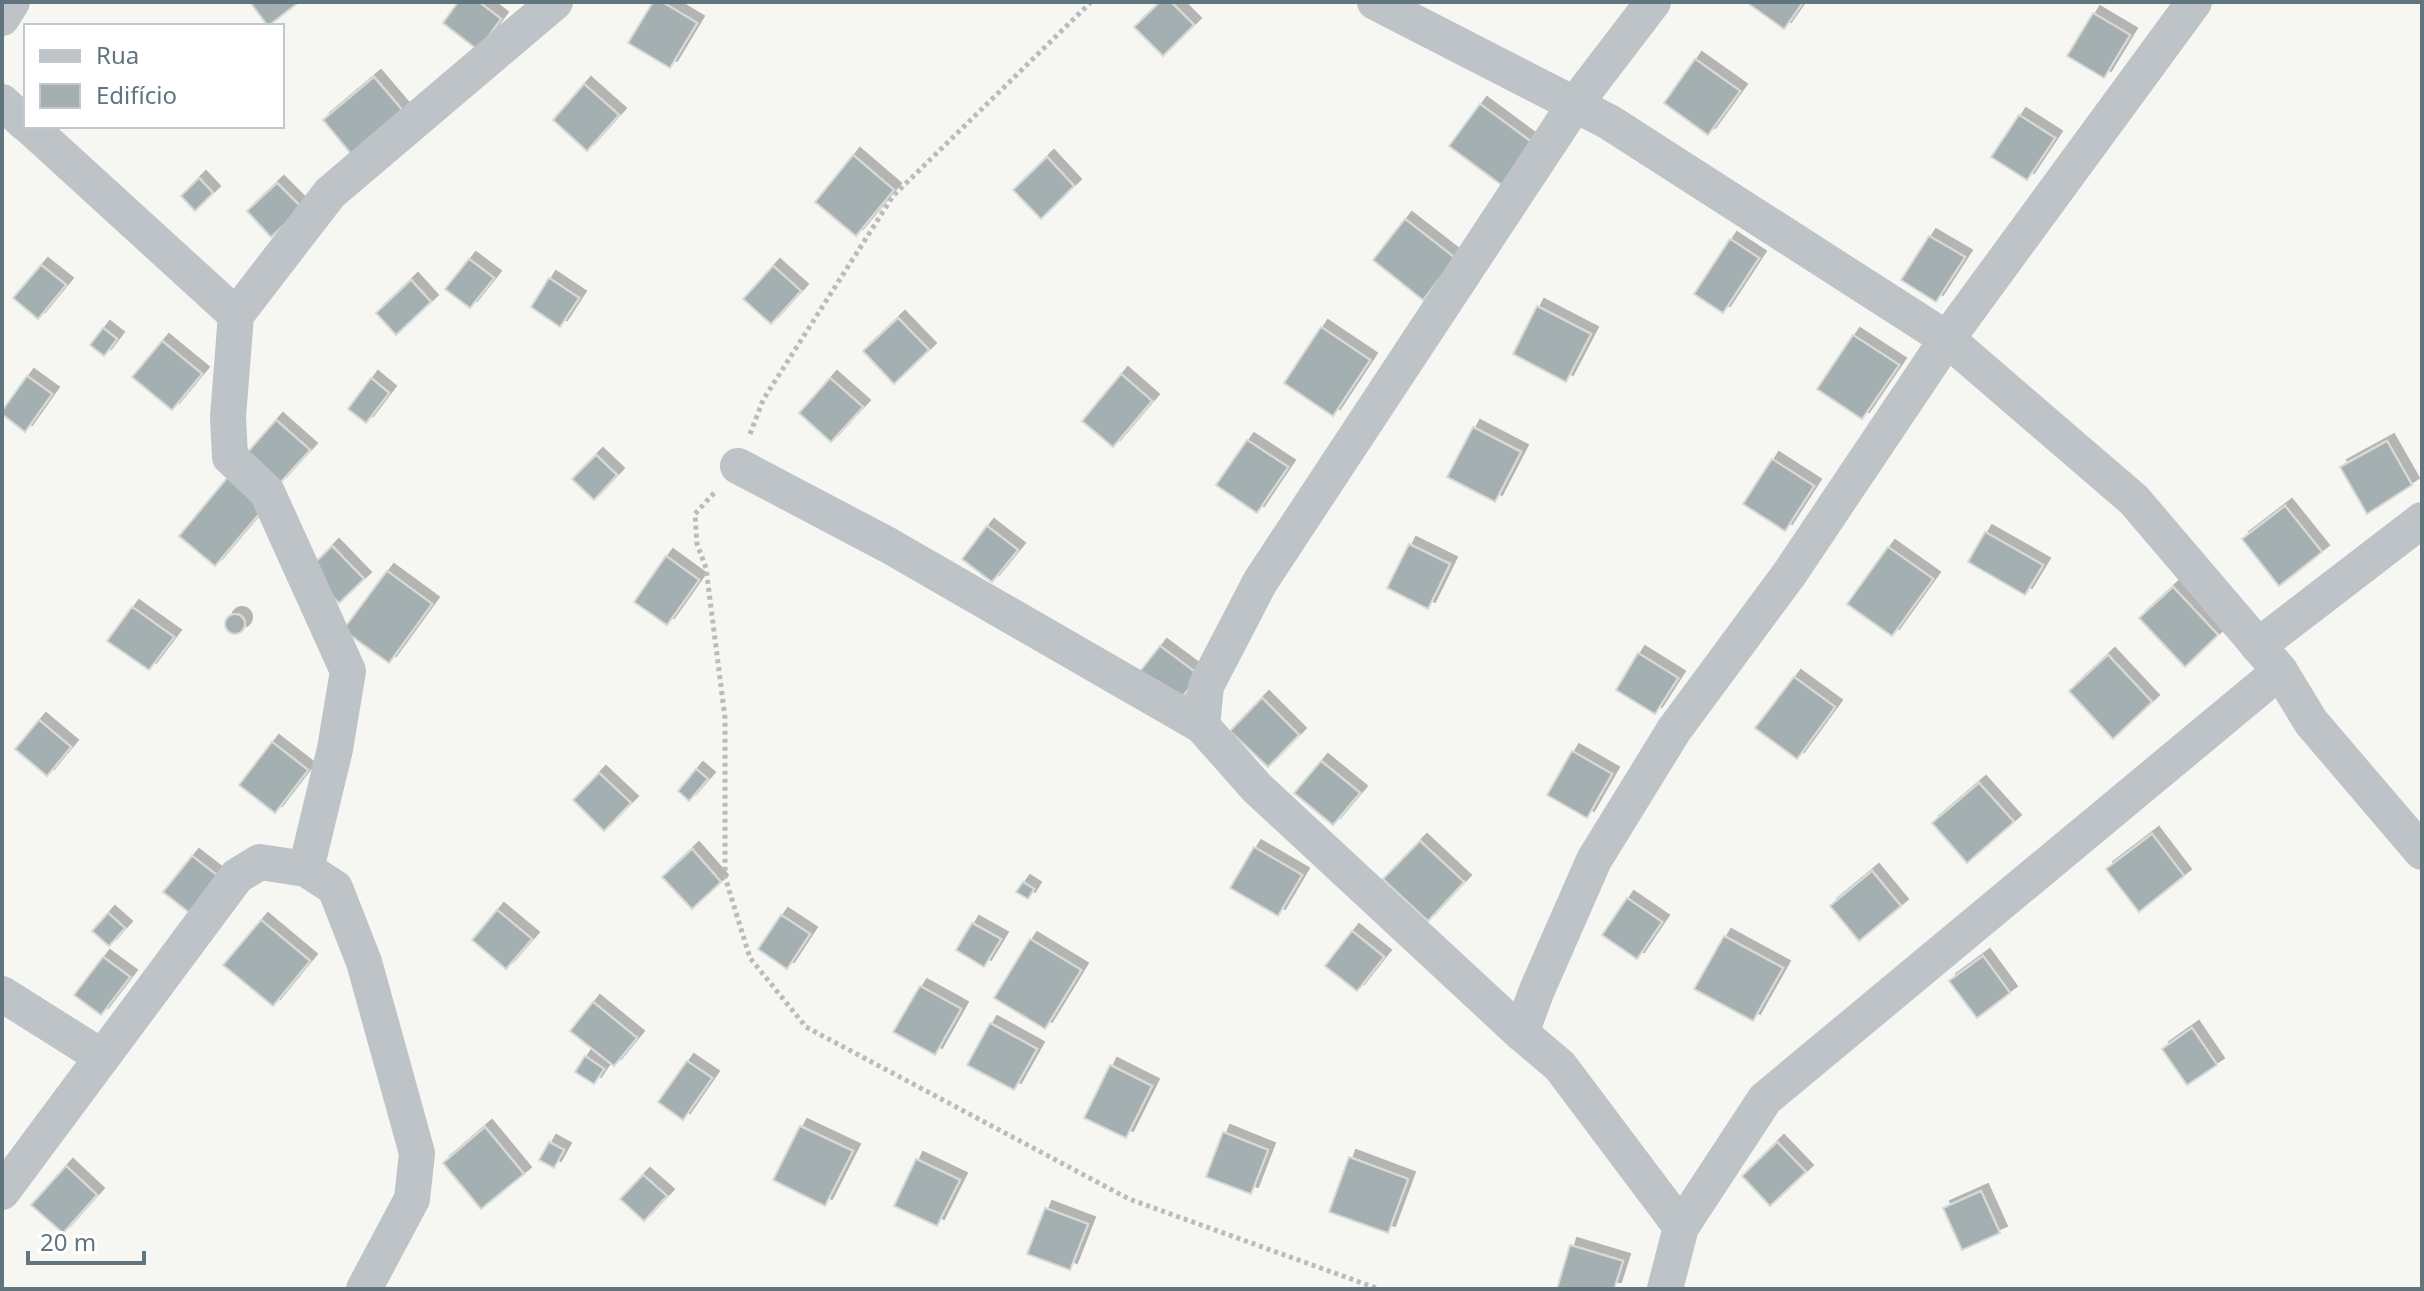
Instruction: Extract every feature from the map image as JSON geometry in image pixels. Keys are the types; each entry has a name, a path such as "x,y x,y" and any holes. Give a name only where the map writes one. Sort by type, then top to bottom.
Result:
{"street":[{"path":"2,18 12,2"},
{"path":"306,869 335,749 348,671 267,492 230,457 228,417 236,315 330,193 555,2"},
{"path":"1375,2 1609,122 1947,339 2134,500 2269,659 2311,722 2422,852"},
{"path":"1202,726 1206,686 1260,582 1575,104 1653,2"},
{"path":"1521,1033 1594,860 1674,730 1790,573 1947,339 2194,2"},
{"path":"2,102 24,122"},
{"path":"30,128 236,315"},
{"path":"738,466 888,545 1202,726 1257,788 1560,1066 1681,1227"},
{"path":"1665,1289 1681,1227 1765,1099 2269,659 2422,520"},
{"path":"2,1192 237,876 260,862 306,869 335,888 359,950 417,1153 412,1199 364,1289"},
{"path":"2,994 102,1057"}],"path":[{"path":"1091,2 893,196 763,400 738,466 695,514 697,544 706,568 725,718 725,877 750,958 806,1027 1129,1199 1379,1289"}],"building":[{"path":"250,2 299,2 271,24 266,24"},
{"path":"458,2 479,2 501,19 478,50 443,23"},
{"path":"653,2 662,2 697,23 670,68 628,43"},
{"path":"1160,2 1171,2 1194,25 1163,56 1134,27"},
{"path":"1750,2 1803,2 1784,29"},
{"path":"2093,13 2130,35 2104,78 2067,56"},
{"path":"1695,59 1740,91 1708,135 1664,103"},
{"path":"374,77 403,111 352,155 323,120"},
{"path":"584,84 619,115 587,151 553,120"},
{"path":"1480,104 1534,144 1503,186 1449,146"},
{"path":"2019,115 2055,138 2027,180 1991,157"},
{"path":"853,155 894,190 856,236 815,202"},
{"path":"1047,157 1074,186 1041,219 1013,190"},
{"path":"199,178 213,193 195,211 181,196"},
{"path":"277,183 302,208 271,237 247,211"},
{"path":"1405,219 1455,258 1423,300 1373,260"},
{"path":"1929,236 1965,257 1936,302 1901,280"},
{"path":"1730,239 1759,258 1723,313 1694,294"},
{"path":"469,259 494,278 470,308 445,289"},
{"path":"41,265 66,285 38,319 13,298"},
{"path":"773,266 801,291 771,324 743,299"},
{"path":"549,278 579,298 560,327 531,307"},
{"path":"411,280 431,302 396,335 376,313"},
{"path":"1537,306 1591,334 1566,382 1513,354"},
{"path":"898,318 929,350 894,384 863,351"},
{"path":"1321,327 1370,360 1333,416 1284,383"},
{"path":"103,328 117,339 104,356 90,345"},
{"path":"1853,335 1899,365 1862,419 1817,389"},
{"path":"162,341 202,374 172,410 132,377"},
{"path":"1121,374 1152,401 1113,447 1082,421"},
{"path":"27,376 52,394 25,432 2,411"},
{"path":"371,378 389,393 366,423 348,409"},
{"path":"830,378 863,407 831,442 799,413"},
{"path":"276,420 310,450 279,484 246,454"},
{"path":"1473,427 1521,452 1495,502 1447,477"},
{"path":"1247,440 1288,467 1257,513 1216,485"},
{"path":"2387,441 2412,485 2367,514 2340,467"},
{"path":"596,455 617,475 594,500 572,479"},
{"path":"1772,459 1814,486 1785,531 1743,504"},
{"path":"228,477 264,508 215,566 179,536"},
{"path":"2285,506 2322,552 2279,586 2242,539"},
{"path":"987,526 1018,550 992,582 962,559"},
{"path":"1985,532 2043,565 2025,595 1968,562"},
{"path":"1409,544 1450,564 1428,609 1387,588"},
{"path":"332,546 364,579 339,603 307,571"},
{"path":"1888,547 1933,579 1892,636 1847,604"},
{"path":"666,556 699,580 667,625 634,602"},
{"path":"387,571 432,604 389,663 343,630"},
{"path":"2173,587 2218,635 2185,667 2139,618"},
{"path":"132,607 174,637 149,670 107,641"},
{"path":"235,614 242,617 245,624 242,631 235,634 228,631 225,624 228,617"},
{"path":"1160,646 1199,675 1173,709 1134,679"},
{"path":"1638,653 1678,678 1655,714 1616,690"},
{"path":"2108,655 2152,702 2113,739 2069,691"},
{"path":"1794,677 1835,707 1797,759 1755,728"},
{"path":"1262,698 1299,735 1268,767 1230,731"},
{"path":"39,720 71,747 47,776 15,749"},
{"path":"272,742 308,770 275,813 239,785"},
{"path":"1572,751 1612,774 1587,818 1547,795"},
{"path":"1321,761 1360,793 1333,825 1294,793"},
{"path":"696,769 708,779 689,801 678,791"},
{"path":"599,773 631,803 604,831 573,800"},
{"path":"1979,783 2014,822 1967,863 1932,823"},
{"path":"2152,834 2184,876 2139,912 2106,869"},
{"path":"1420,841 1464,882 1428,921 1383,879"},
{"path":"1254,847 1302,875 1278,916 1230,888"},
{"path":"692,849 721,882 692,909 662,877"},
{"path":"192,856 219,877 190,913 163,892"},
{"path":"1872,871 1901,906 1859,941 1830,906"},
{"path":"1023,882 1034,889 1028,899 1016,892"},
{"path":"1627,898 1662,922 1637,959 1602,935"},
{"path":"497,910 532,939 506,969 472,940"},
{"path":"108,913 125,928 109,946 92,931"},
{"path":"781,915 810,934 787,969 758,949"},
{"path":"261,920 310,961 273,1006 223,965"},
{"path":"972,923 1001,939 984,967 956,950"},
{"path":"1352,931 1384,957 1357,991 1325,966"},
{"path":"1724,936 1783,968 1753,1021 1694,989"},
{"path":"1030,939 1081,970 1045,1029 994,998"},
{"path":"1983,956 2010,993 1977,1018 1949,981"},
{"path":"103,957 130,977 101,1015 74,995"},
{"path":"920,986 961,1009 935,1055 893,1032"},
{"path":"593,1002 637,1038 614,1066 570,1031"},
{"path":"990,1023 1037,1049 1014,1090 967,1065"},
{"path":"2192,1028 2217,1065 2187,1085 2162,1049"},
{"path":"585,1056 604,1069 594,1084 575,1072"},
{"path":"687,1061 712,1078 683,1120 658,1102"},
{"path":"1110,1065 1152,1086 1126,1138 1084,1118"},
{"path":"800,1126 853,1151 825,1206 773,1180"},
{"path":"485,1127 524,1174 481,1209 443,1163"},
{"path":"1223,1132 1268,1150 1251,1194 1206,1177"},
{"path":"549,1142 564,1150 554,1168 539,1160"},
{"path":"1777,1142 1806,1172 1770,1206 1742,1176"},
{"path":"1349,1157 1408,1179 1388,1233 1329,1212"},
{"path":"916,1159 960,1180 937,1226 894,1206"},
{"path":"66,1166 97,1195 63,1233 31,1205"},
{"path":"643,1175 667,1196 644,1221 620,1199"},
{"path":"1981,1191 2000,1233 1962,1250 1943,1208"},
{"path":"1045,1208 1088,1224 1070,1270 1027,1254"},
{"path":"1570,1245 1623,1261 1614,1289 1557,1289"}]}
